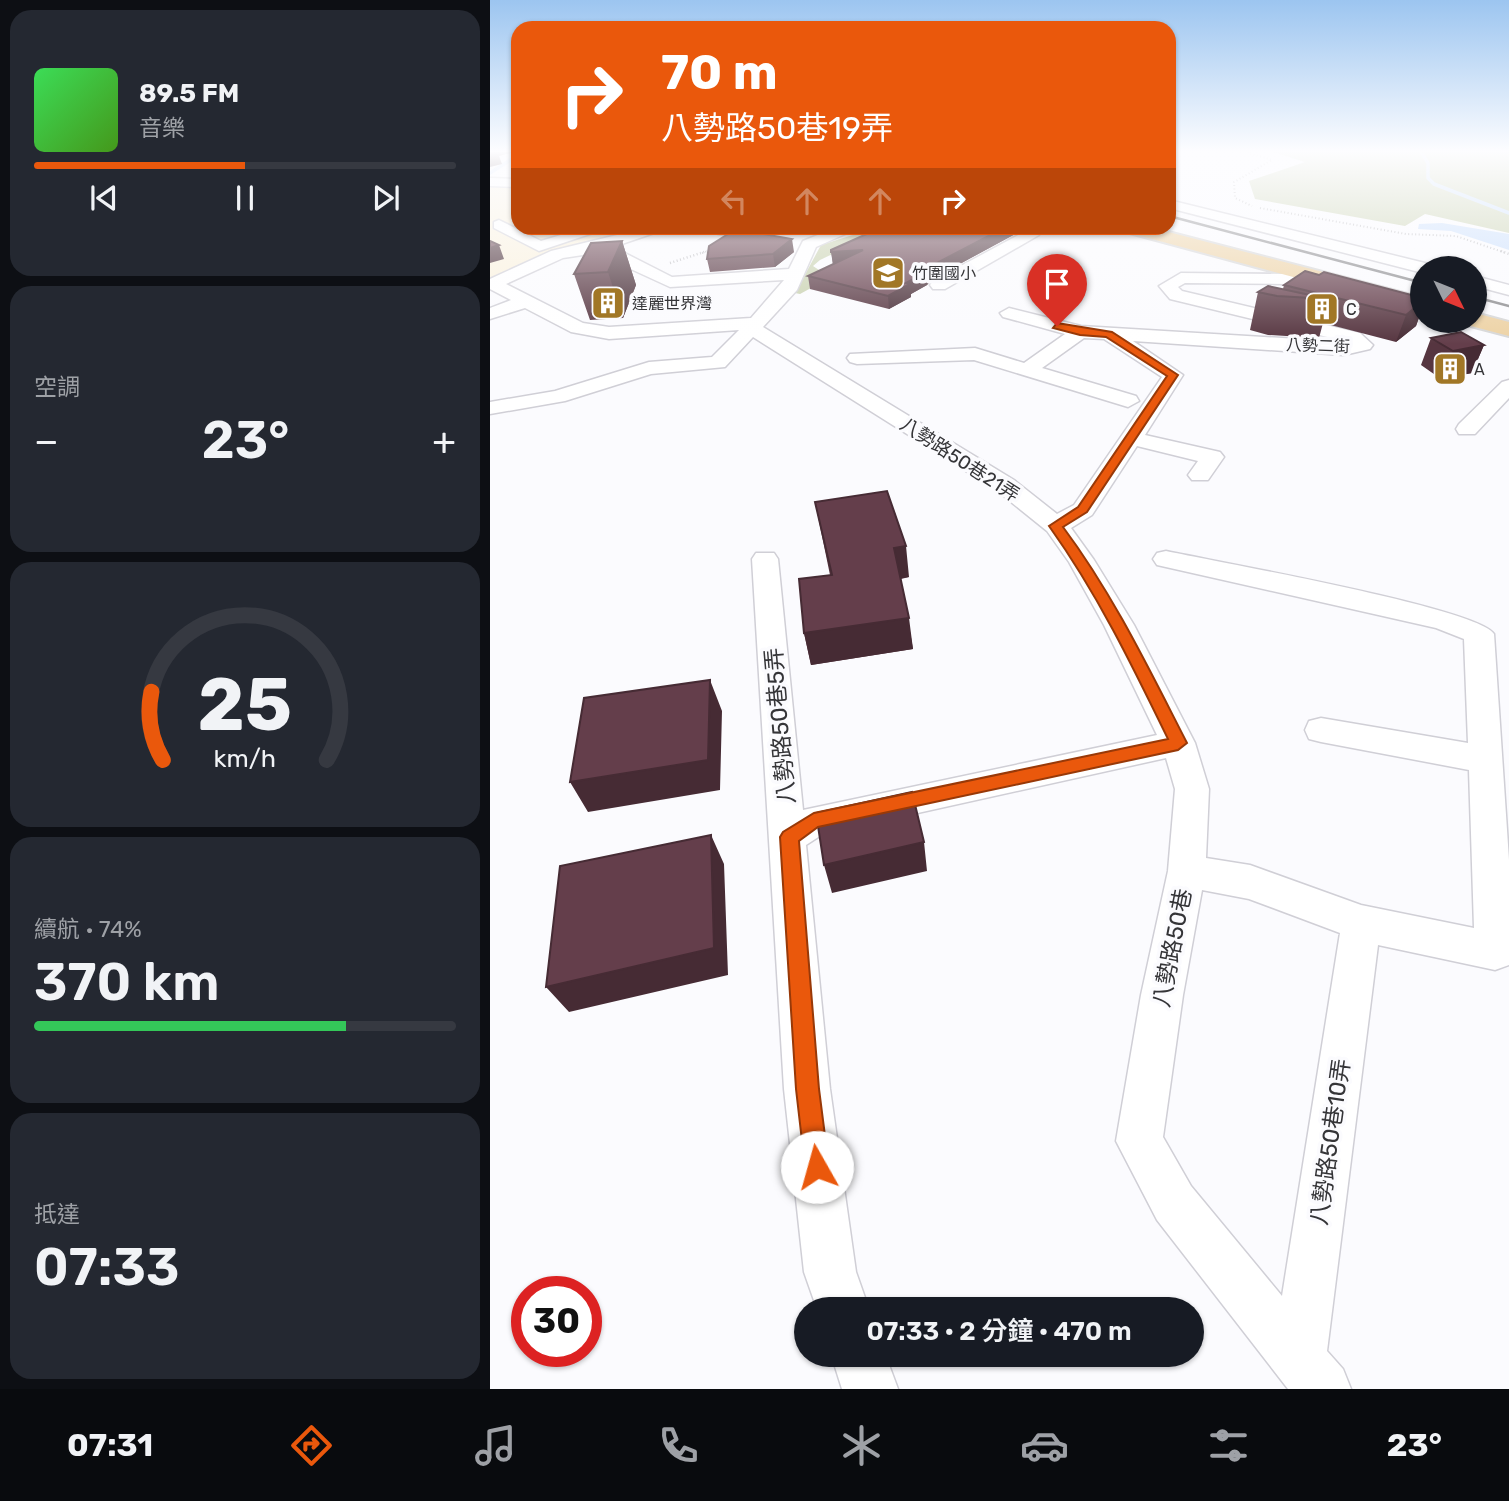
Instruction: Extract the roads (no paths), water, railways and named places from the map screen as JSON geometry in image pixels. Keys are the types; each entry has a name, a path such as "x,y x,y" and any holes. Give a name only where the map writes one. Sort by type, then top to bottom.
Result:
{"main road":[{"path":"1176,228 1410,289"},
{"path":"1160,235 1410,301"},
{"path":"1488,309 1509,315"},
{"path":"1488,323 1509,329"}],"street":[{"path":"1212,215 1410,265"},
{"path":"516,235 539,246 578,235"},
{"path":"524,238 535,235"},
{"path":"637,235 553,257 493,284 590,332 755,326"},
{"path":"744,235 776,242 809,244 830,235"},
{"path":"939,285 1031,235"},
{"path":"490,408 558,397 649,369 718,363 788,290 809,244"},
{"path":"597,247 656,278 670,282 795,274"},
{"name":"八勢二街","path":"1009,313 1080,332 1344,349 1363,345 1353,337 1176,295 1168,286 1181,278 1285,279 1308,274"},
{"path":"1488,284 1509,290"},
{"path":"490,314 527,301"},
{"name":"八勢路50巷21弄","path":"755,326 1005,485 1056,526 1081,560 1119,625 1178,743 1192,789 1187,871"},
{"path":"1027,370 1080,332"},
{"path":"1056,526 1083,510 1173,375 1109,334"},
{"path":"857,358 975,354 1128,401"},
{"path":"1467,429 1509,386"},
{"path":"1130,438 1212,457 1200,475"},
{"name":"八勢路50巷5弄","path":"765,559 807,1089 830,1272 839,1297"},
{"name":"八勢路50巷","path":"1166,559 1443,620 1479,634 1483,759 1502,953 1362,923 1250,882 1187,871 1162,995 1139,1141 1174,1203 1311,1375"},
{"path":"1321,730 1483,759"},
{"path":"789,837 814,821 1178,743"},
{"name":"八勢路50巷10弄","path":"1311,1375 1362,923"},
{"path":"862,1367 870,1389"}],"water":[{"path":"1442,223 1509,234 1509,250 1451,231 1418,229 1419,224"}],"railway":[{"path":"1176,218 1410,280"},
{"path":"1488,300 1509,306"}],"place":[{"name":"竹圍國小","path":"888,273"},
{"name":"達麗世界灣","path":"608,303"},
{"name":"C","path":"1322,309"},
{"name":"A","path":"1450,369"}]}
